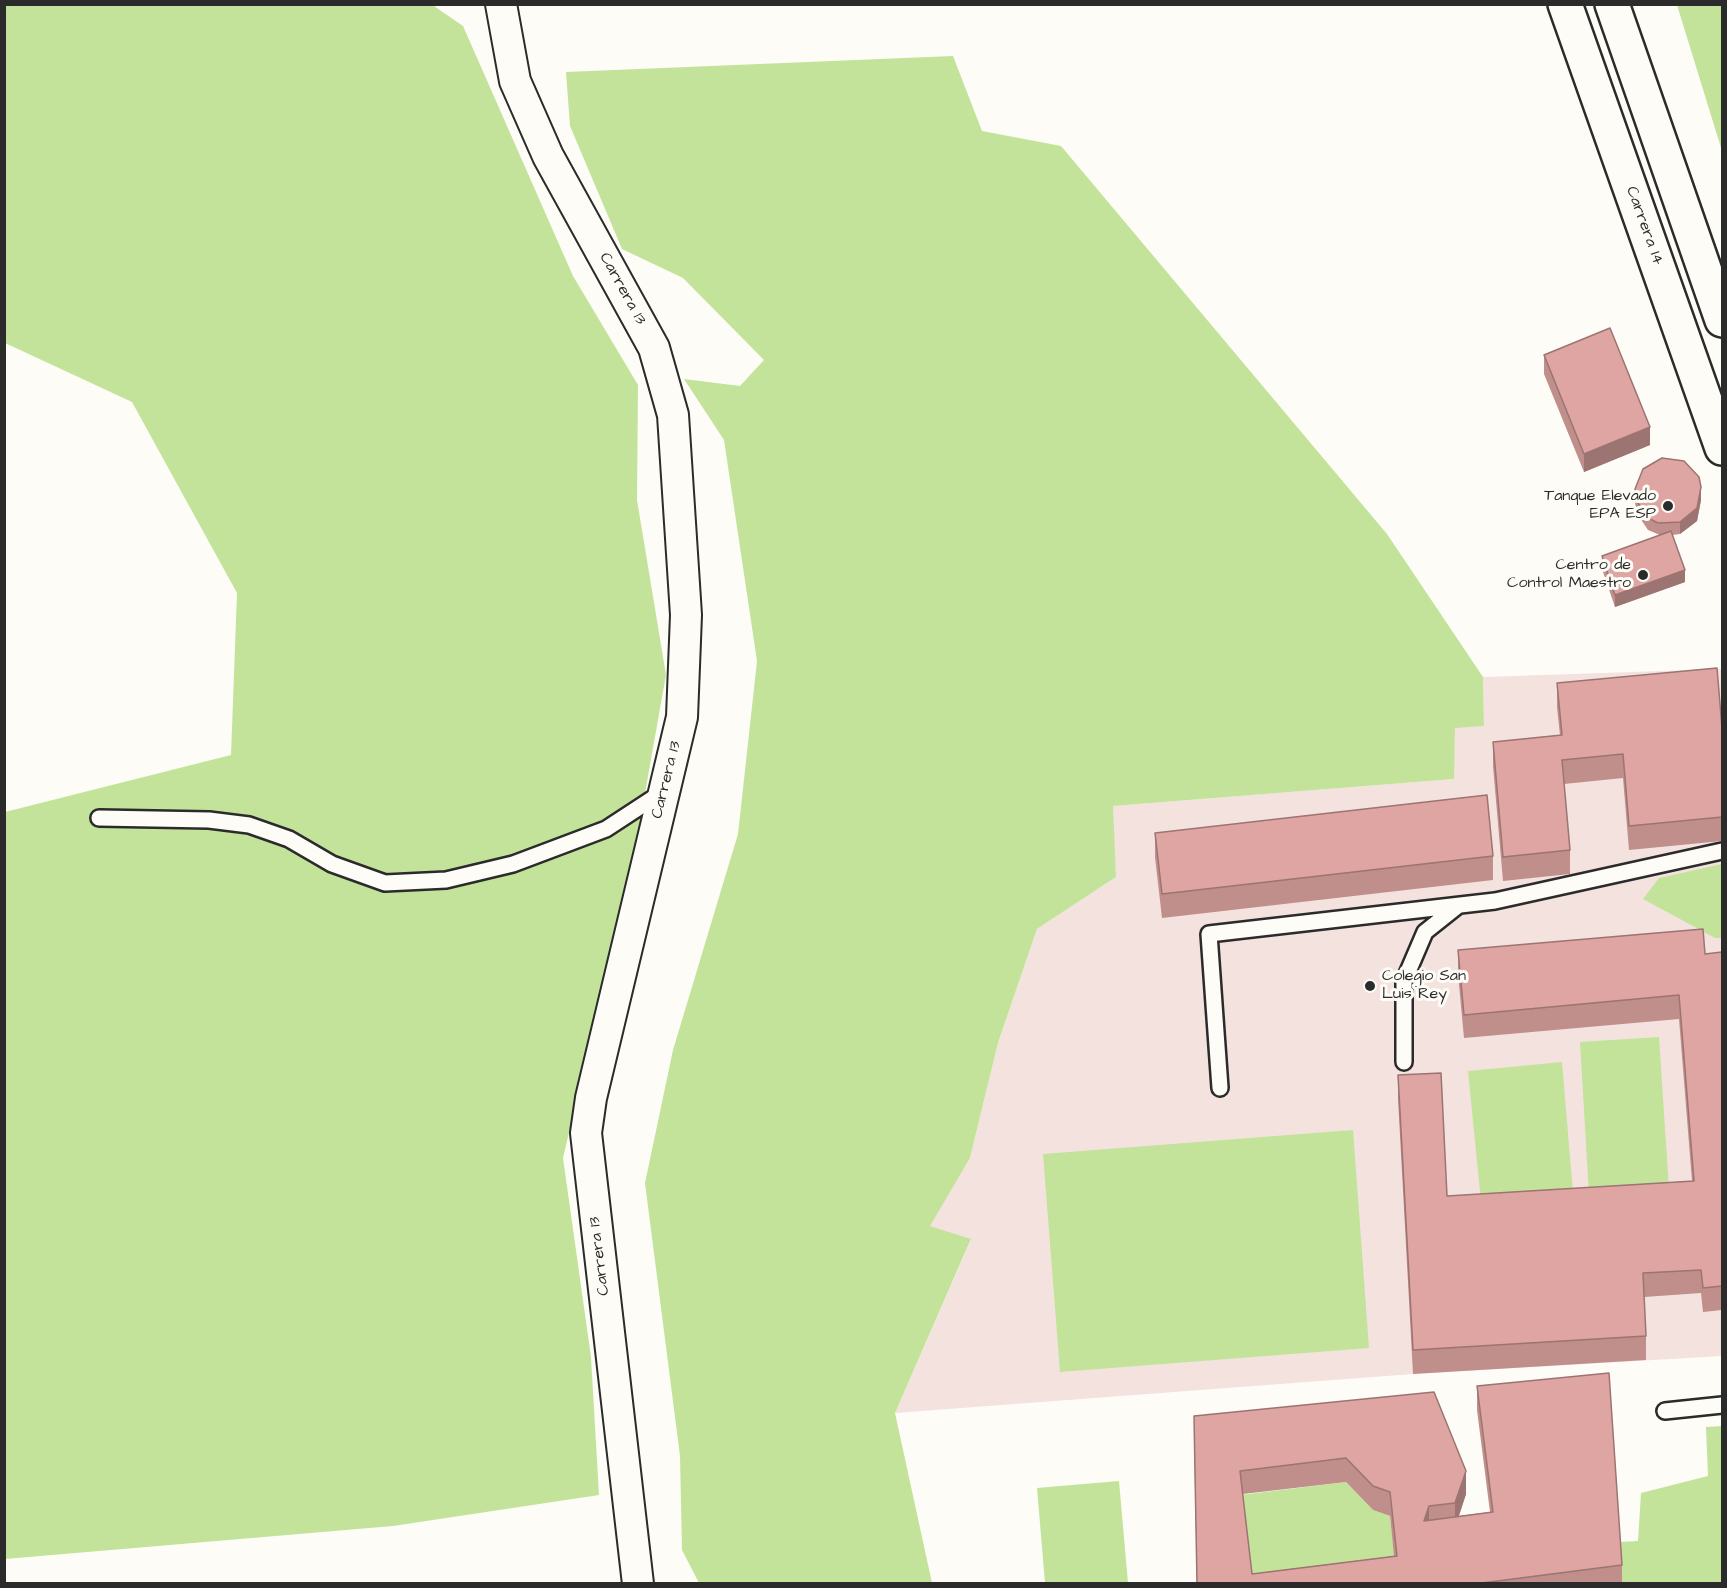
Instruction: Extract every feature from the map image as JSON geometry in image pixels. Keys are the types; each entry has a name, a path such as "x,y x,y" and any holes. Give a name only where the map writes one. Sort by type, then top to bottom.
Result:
{"main road":[{"name":"Carrera 14","path":"1564,4 1722,448"},
{"path":"1612,4 1722,320"}],"street":[{"name":"Carrera 13","path":"501,4 515,81 548,156 654,348 673,415 686,615 682,717 591,1098 585,1133 638,1584"}],"lane":[{"path":"99,818 209,819 249,825 289,839 332,864 385,883 446,880 513,864 606,829 664,791"},
{"path":"1220,1088 1209,934 1495,901 1722,851"},
{"path":"1404,1062 1404,981 1425,932 1459,905"},
{"path":"1665,1411 1722,1405"}],"shaded area":[{"name":"Colegio San Luis Rey","path":"1722,669 1722,1356 1413,1374 895,1413 971,1240 929,1226 970,1158 998,1043 1037,929 1116,877 1112,806 1453,779 1455,727 1484,726 1483,677"}],"green space":[{"path":"431,4 463,26 573,276 638,385 637,500 666,675 635,849 563,1158 591,1357 599,1495 393,1526 5,1559 5,812 231,755 237,593 132,402 5,343 5,5"},
{"path":"1677,5 1722,5 1722,151"},
{"path":"953,56 982,131 1061,146 1387,534 1483,677 1484,726 1455,728 1454,779 1113,806 1116,877 1037,929 998,1043 970,1158 930,1226 971,1239 895,1413 932,1583 699,1583 682,1550 680,1456 645,1183 673,1050 738,834 757,661 724,440 684,379 740,386 764,360 683,278 622,249 570,126 566,72"},
{"path":"1722,864 1722,938 1715,938 1643,899 1659,878"},
{"path":"1659,1037 1669,1189 1589,1195 1580,1042"},
{"path":"1562,1062 1573,1193 1481,1202 1468,1071"},
{"path":"1353,1130 1369,1348 1060,1372 1043,1154"},
{"path":"1722,1426 1722,1583 1622,1583 1619,1542 1638,1541 1641,1493 1708,1476 1706,1427"},
{"path":"1119,1481 1128,1583 1045,1583 1037,1488"},
{"path":"1346,1482 1373,1510 1390,1516 1397,1579 1364,1584 1251,1583 1240,1495"}],"building":[{"path":"1610,328 1650,427 1584,454 1544,355"},
{"name":"Tanque Elevado EPA ESP","path":"1662,458 1684,461 1699,477 1701,487 1697,508 1680,522 1658,523 1648,518 1636,500 1635,489 1643,469"},
{"name":"Centro de Control Maestro","path":"1671,531 1685,570 1615,595 1602,556"},
{"path":"1717,668 1722,728 1722,817 1629,826 1623,754 1562,760 1570,850 1503,857 1493,742 1562,735 1557,683"},
{"path":"1487,795 1493,856 1162,894 1155,833"},
{"path":"1703,929 1705,954 1722,952 1722,1286 1703,1288 1701,1270 1643,1273 1646,1336 1413,1350 1398,1075 1441,1073 1447,1196 1694,1181 1679,995 1464,1015 1458,950"},
{"path":"1609,1373 1622,1565 1474,1584 1197,1584 1194,1416 1434,1392 1466,1471 1455,1503 1429,1506 1424,1521 1493,1512 1477,1386","holes":["1346,1458 1373,1486 1390,1492 1397,1556 1252,1574 1240,1471"]}],"place":[{"name":"Tanque Elevado EPA ESP","path":"1668,506"},
{"name":"Centro de Control Maestro","path":"1643,575"},
{"name":"Colegio San Luis Rey","path":"1370,986"}]}
